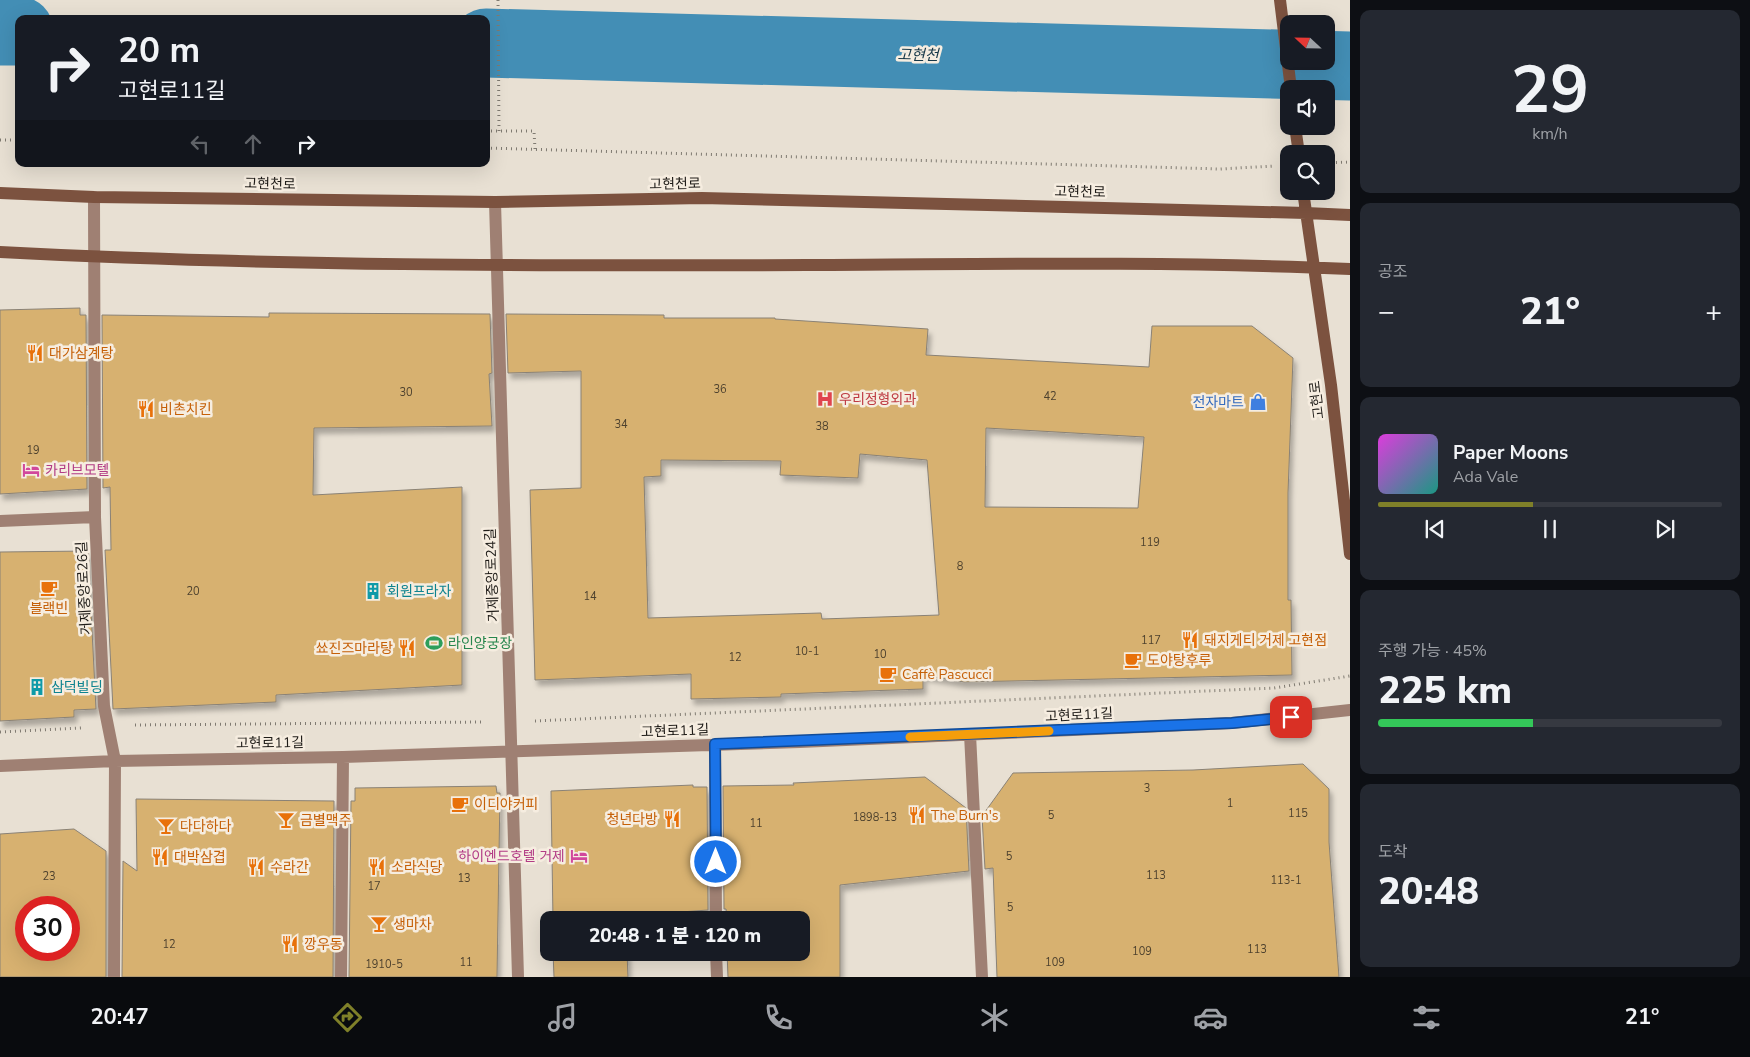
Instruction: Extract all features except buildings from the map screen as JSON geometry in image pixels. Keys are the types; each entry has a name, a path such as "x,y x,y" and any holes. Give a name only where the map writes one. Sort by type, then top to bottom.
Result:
{"street":[{"path":"1280,0 1290,80"},
{"name":"고현천로","path":"0,193 94,197 495,202 702,198 1350,215"},
{"name":"거제중앙로26길","path":"94,197 95,517 104,706 115,762 114,977"},
{"name":"고현로","path":"1304,200 1331,385 1350,554"},
{"name":"거제중앙로24길","path":"495,202 518,977"},
{"path":"0,252 94,257 497,266 1113,264 1350,269"},
{"path":"0,521 95,517"},
{"name":"고현로11길","path":"0,766 512,751 970,734 1232,723 1350,710"},
{"path":"970,734 982,977"},
{"path":"715,744 716,911"},
{"path":"341,977 343,756"},
{"path":"716,961 717,977"}],"path":[{"path":"498,0 498,131"},
{"path":"490,131 534,131 535,149"},
{"path":"0,140 15,140"},
{"path":"490,148 1220,169 1266,167"},
{"path":"1335,163 1350,162"},
{"path":"0,732 108,726 511,722 1274,688 1350,676"}],"waterway":[{"name":"고현천","path":"0,31 15,31"},
{"name":"고현천","path":"490,43 1350,66"}],"slow traffic":[{"path":"910,737 1049,731"}],"place":[{"name":"대가삼계탕","path":"35,353"},
{"name":"우리정형외과","path":"825,399"},
{"name":"전자마트","path":"1258,402"},
{"name":"비촌치킨","path":"146,409"},
{"name":"카리브모텔","path":"31,470"},
{"name":"블랙빈","path":"49,588"},
{"name":"회원프라자","path":"373,591"},
{"name":"돼지게티 거제 고현점","path":"1190,640"},
{"name":"라인양궁장","path":"434,643"},
{"name":"쑈진즈마라탕","path":"407,648"},
{"name":"도야탕후루","path":"1133,660"},
{"name":"Caffè Pascucci","path":"888,674"},
{"name":"삼덕빌딩","path":"37,687"},
{"name":"이디야커피","path":"460,804"},
{"name":"The Burn's","path":"917,815"},
{"name":"청년다방","path":"672,819"},
{"name":"금별맥주","path":"286,820"},
{"name":"다다하다","path":"166,826"},
{"name":"하이엔드호텔 거제","path":"579,856"},
{"name":"대박삼겹","path":"160,857"},
{"name":"수라간","path":"256,867"},
{"name":"소라식당","path":"377,867"},
{"name":"생마차","path":"379,924"},
{"name":"깡우동","path":"290,944"}],"route":[{"path":"716,862 715,744 1232,723 1291,717"}]}
